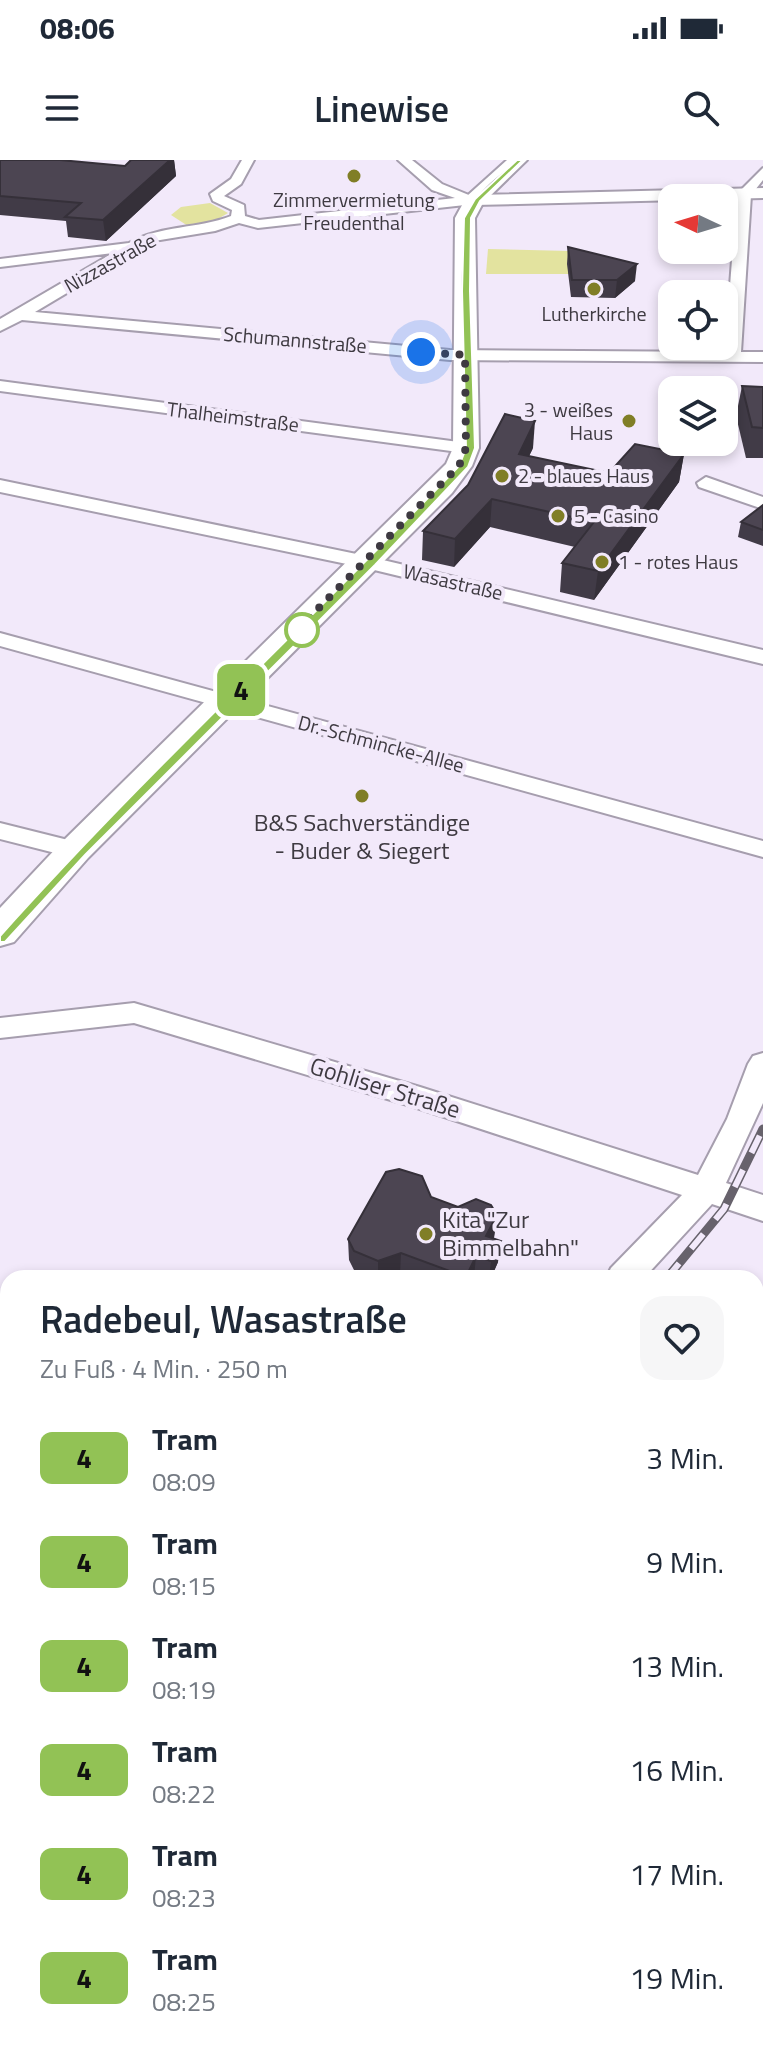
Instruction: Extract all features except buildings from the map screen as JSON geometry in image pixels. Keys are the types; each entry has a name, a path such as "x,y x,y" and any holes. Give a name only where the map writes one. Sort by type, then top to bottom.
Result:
{"main road":[{"path":"0,933 75,850 442,487 459,466 466,448 464,226 467,211 474,200 518,160"}],"street":[{"path":"248,160 236,181 217,194 218,198 239,208 238,218 258,224"},
{"path":"404,160 437,187 474,200"},
{"path":"738,283 744,194 763,172"},
{"path":"215,227 474,200 763,193"},
{"name":"Nizzastraße","path":"0,326 132,246 175,230 215,227 238,218"},
{"path":"0,263 132,246"},
{"name":"Schumannstraße","path":"20,315 465,355 658,356"},
{"name":"Schumannstraße","path":"738,357 763,357"},
{"name":"Thalheimstraße","path":"0,386 466,448"},
{"path":"706,483 763,503"},
{"name":"Wasastraße","path":"0,486 366,562 763,657"},
{"name":"Dr.-Schmincke-Allee","path":"0,639 763,849"},
{"path":"0,831 75,850"},
{"name":"Gohliser Straße","path":"0,1028 134,1013 763,1208"},
{"path":"631,1270 707,1189 742,1119 763,1064"}],"green space":[{"path":"210,203 228,213 211,223 188,226 171,215 181,207"},
{"path":"488,249 570,251 574,274 486,274"}],"tram line":[{"path":"0,939 80,852 463,467 471,448 463,289 466,228 472,208 481,194 520,160"},
{"name":"4","path":"0,939 80,852 371,563 463,467 471,448 466,291 468,218 477,200 520,160"}],"railway":[{"path":"674,1270 724,1209 763,1129"}],"place":[{"name":"Zimmervermietung Freudenthal","path":"354,176"},
{"name":"Lutherkirche","path":"594,289"},
{"name":"3 - weißes Haus","path":"629,421"},
{"name":"2 - blaues Haus","path":"502,476"},
{"name":"5 - Casino","path":"558,516"},
{"name":"1 - rotes Haus","path":"602,562"},
{"name":"B&S Sachverständige - Buder & Siegert","path":"362,796"},
{"name":"Kita \"Zur Bimmelbahn\"","path":"426,1234"}],"route":[{"path":"302,630 305,622 442,487 464,458 465,355 421,352"}]}
